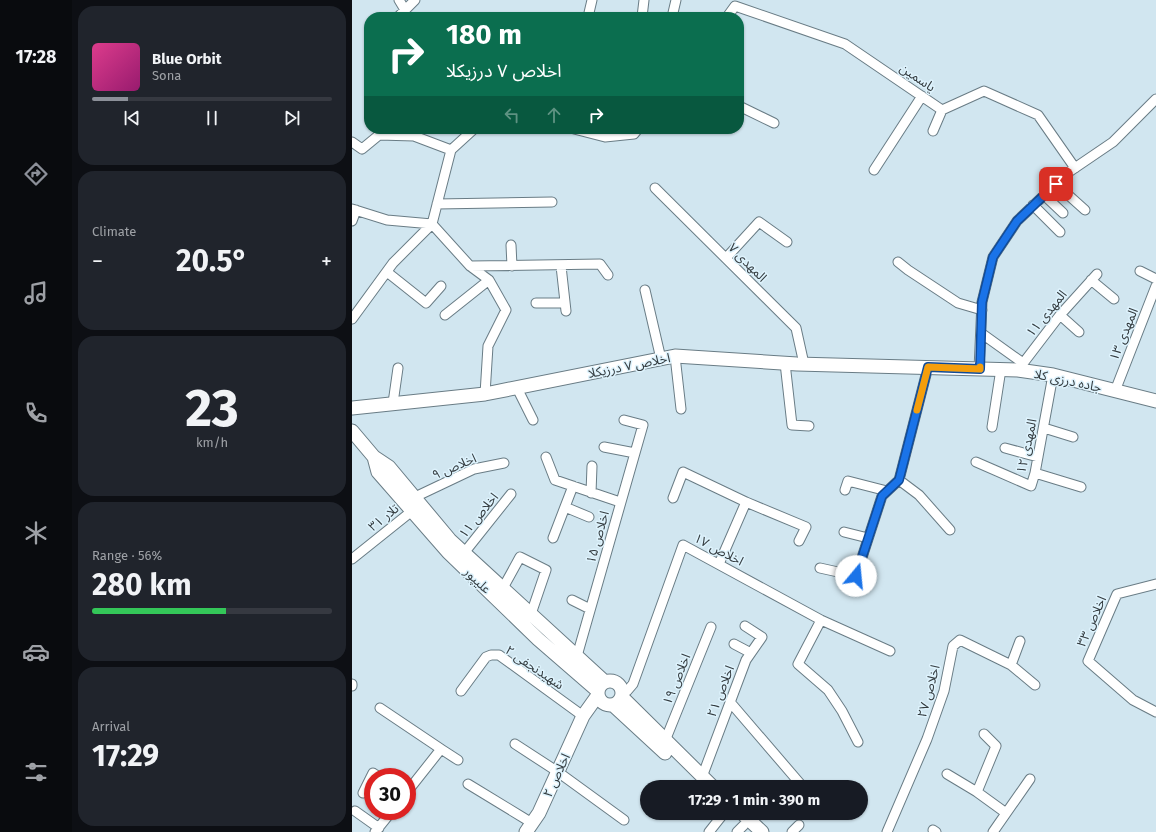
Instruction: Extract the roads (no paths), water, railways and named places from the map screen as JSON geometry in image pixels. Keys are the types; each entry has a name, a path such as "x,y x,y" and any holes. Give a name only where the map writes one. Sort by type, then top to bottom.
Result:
{"main road":[{"name":"اخلاص ۷ درزیکلا","path":"352,408 485,394 675,356 804,364 980,369"},
{"name":"جاده درزی کلا","path":"980,369 1021,367 1156,401"},
{"name":"علیپور","path":"352,431 374,457 389,467 450,540 577,656 609,695 700,780"},
{"name":"علیپور","path":"374,457 378,472 454,557 538,638 665,741 700,780"},
{"name":"اخلاص ۲","path":"529,829 539,813 583,716 609,695"},
{"path":"744,826 762,832"}],"street":[{"path":"399,0 405,10 415,0"},
{"path":"589,12 592,0"},
{"path":"643,12 645,0"},
{"path":"673,12 676,0"},
{"name":"یاسمین","path":"731,12 735,6 845,44 942,110"},
{"path":"933,130 942,110 984,91 1038,115 1075,168"},
{"path":"874,170 922,96"},
{"path":"980,369 982,302 993,257 1017,221 1075,168 1113,142 1156,99"},
{"path":"744,108 774,123"},
{"path":"352,319 355,306 393,263 432,224 451,150 469,134"},
{"path":"596,134 605,136 634,134"},
{"path":"352,142 362,149 379,135 414,136 451,150"},
{"path":"1056,184 1085,210"},
{"name":"المهدی ۷","path":"655,188 796,328 804,364"},
{"path":"1044,195 1063,213"},
{"path":"437,204 552,202"},
{"path":"1034,205 1060,232"},
{"path":"352,221 354,209 387,220 432,224 470,266 489,280 506,310 488,346 485,394"},
{"path":"726,258 759,222 787,242"},
{"path":"511,245 512,266"},
{"path":"898,262 958,303 982,310"},
{"path":"470,266 561,266 600,264 608,275"},
{"path":"536,303 565,307 561,266"},
{"path":"1140,271 1156,279"},
{"path":"386,272 426,303 441,286"},
{"name":"المهدی ۱۱","path":"1021,367 1060,315 1094,277 1114,299"},
{"path":"444,315 489,280"},
{"name":"المهدی ۱۳","path":"1115,391 1156,286"},
{"path":"645,290 661,359"},
{"path":"1060,315 1079,332"},
{"path":"981,333 1021,367"},
{"path":"675,356 681,410"},
{"path":"785,363 792,425 809,426"},
{"path":"820,568 856,576 882,496 899,480 928,367"},
{"path":"393,404 398,368"},
{"path":"992,427 1001,369"},
{"name":"المهدی ۱۲","path":"976,462 1031,486 1044,428 1053,375"},
{"path":"517,388 533,420"},
{"name":"اخلاص ۱۵","path":"577,656 643,425 624,420"},
{"path":"1044,428 1073,437"},
{"path":"604,447 635,453"},
{"path":"1005,448 1038,457"},
{"path":"546,457 555,480 620,502"},
{"name":"اخلاص ۹","path":"415,497 474,469 504,463"},
{"path":"591,492 592,466"},
{"path":"673,498 683,472 746,502 806,527 799,541"},
{"path":"1035,473 1081,487"},
{"path":"899,480 920,495 950,530"},
{"path":"845,490 848,481 887,491"},
{"path":"553,538 572,486"},
{"name":"اخلاص ۱۱","path":"464,553 511,494"},
{"path":"719,564 746,502"},
{"path":"565,508 589,517"},
{"name":"تلار ۳۱","path":"352,559 412,510"},
{"path":"844,532 868,538"},
{"name":"اخلاص ۱۷","path":"609,695 627,690 633,684 683,545 821,620 890,651"},
{"path":"503,588 520,557 546,570 531,614"},
{"name":"اخلاص ۳۳","path":"1156,584 1117,594 1088,661 1132,700 1156,712"},
{"path":"572,600 590,609"},
{"path":"821,620 798,664 828,690 842,711 858,742"},
{"name":"اخلاص ۲۱","path":"703,780 746,660 762,637 745,626"},
{"name":"اخلاص ۱۹","path":"665,741 711,627"},
{"name":"اخلاص ۲۷","path":"887,832 927,740 944,691 952,646 960,640 1011,665 1035,685"},
{"path":"1011,665 1020,641"},
{"path":"734,644 750,653"},
{"name":"شهیدنجفی ۲","path":"461,691 486,657 491,655 499,655 583,716"},
{"path":"730,702 797,780"},
{"path":"380,708 458,760"},
{"path":"977,792 996,746 984,734"},
{"path":"515,744 558,772 624,820"},
{"path":"416,781 441,749"},
{"path":"947,774 977,792 1006,813"},
{"path":"998,830 1006,813 1030,779"},
{"path":"468,784 529,829"},
{"path":"355,811 377,830 385,820"},
{"path":"709,832 718,820"}]}
